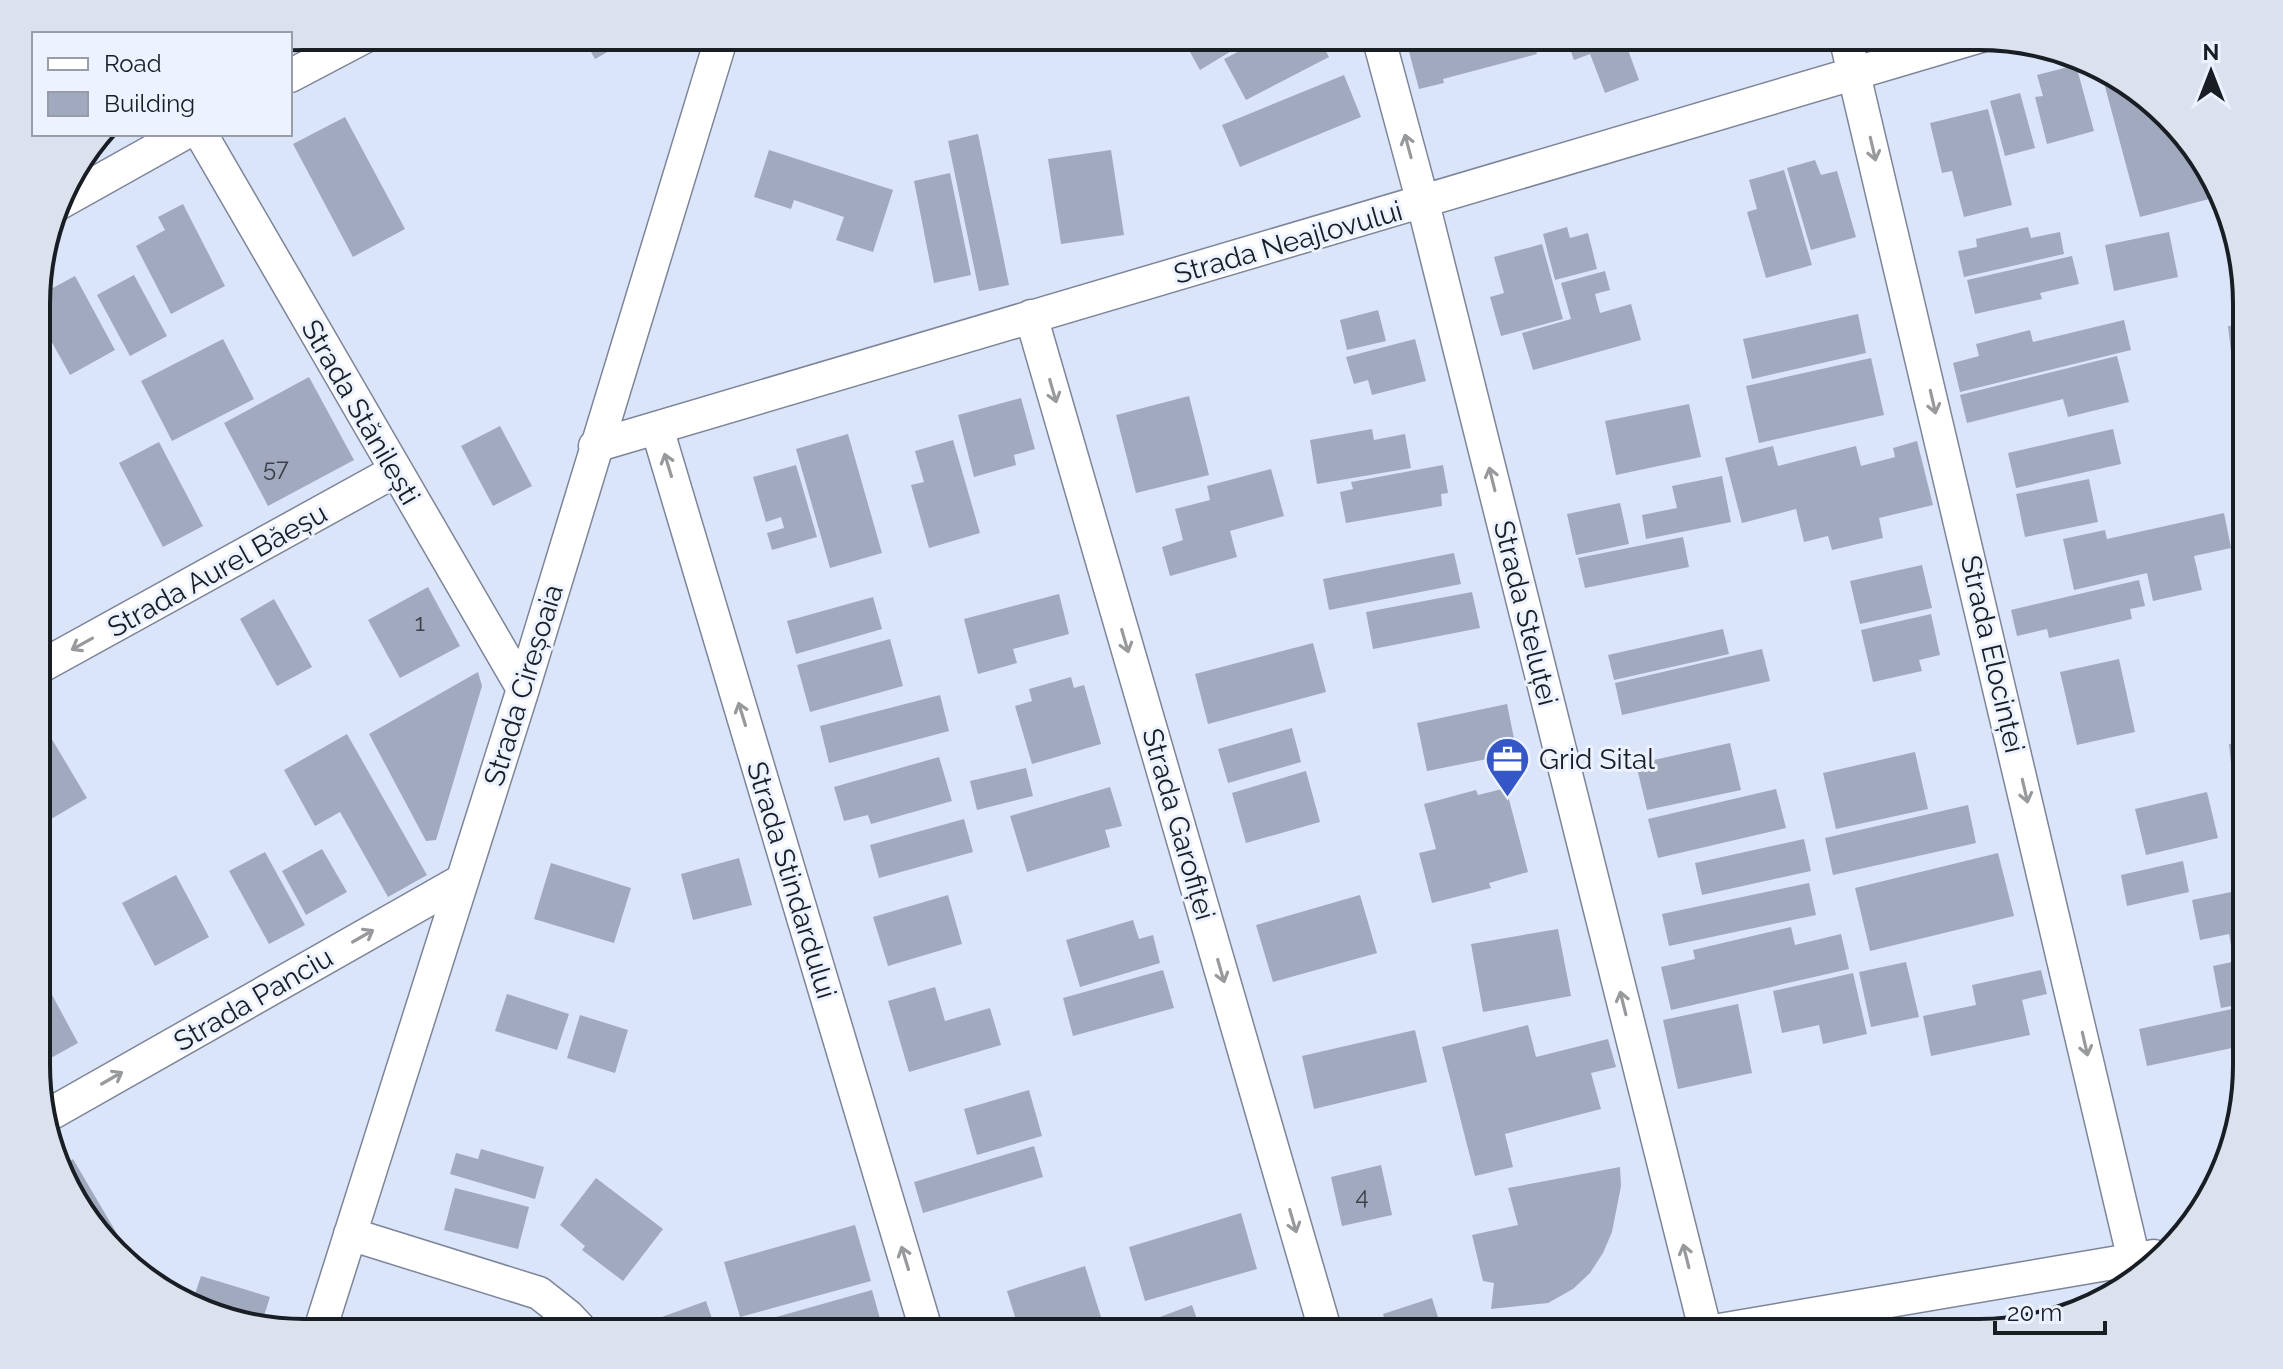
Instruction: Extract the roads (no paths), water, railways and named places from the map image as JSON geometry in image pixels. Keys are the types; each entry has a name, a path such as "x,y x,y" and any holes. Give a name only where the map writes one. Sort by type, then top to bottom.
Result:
{"street":[{"path":"292,75 339,50"},
{"name":"Strada Cireșoaia","path":"323,1319 523,689 718,50"},
{"name":"Strada Steluței","path":"1382,50 1423,203 1701,1318"},
{"name":"Strada Elocinței","path":"1849,50 2141,1260"},
{"name":"Strada Neajlovului","path":"595,446 1934,50"},
{"path":"75,195 179,136"},
{"name":"Strada Stănilești","path":"202,136 523,689"},
{"name":"Strada Garofiței","path":"1031,316 1322,1318"},
{"name":"Strada Stindardului","path":"657,428 923,1319"},
{"name":"Strada Aurel Băeșu","path":"50,661 395,471"},
{"name":"Strada Panciu","path":"54,1112 461,881"},
{"path":"350,1234 539,1293 571,1319"},
{"path":"1792,1318 2138,1264"}],"place":[{"name":"Grid Sital","path":"1508,798"}]}
